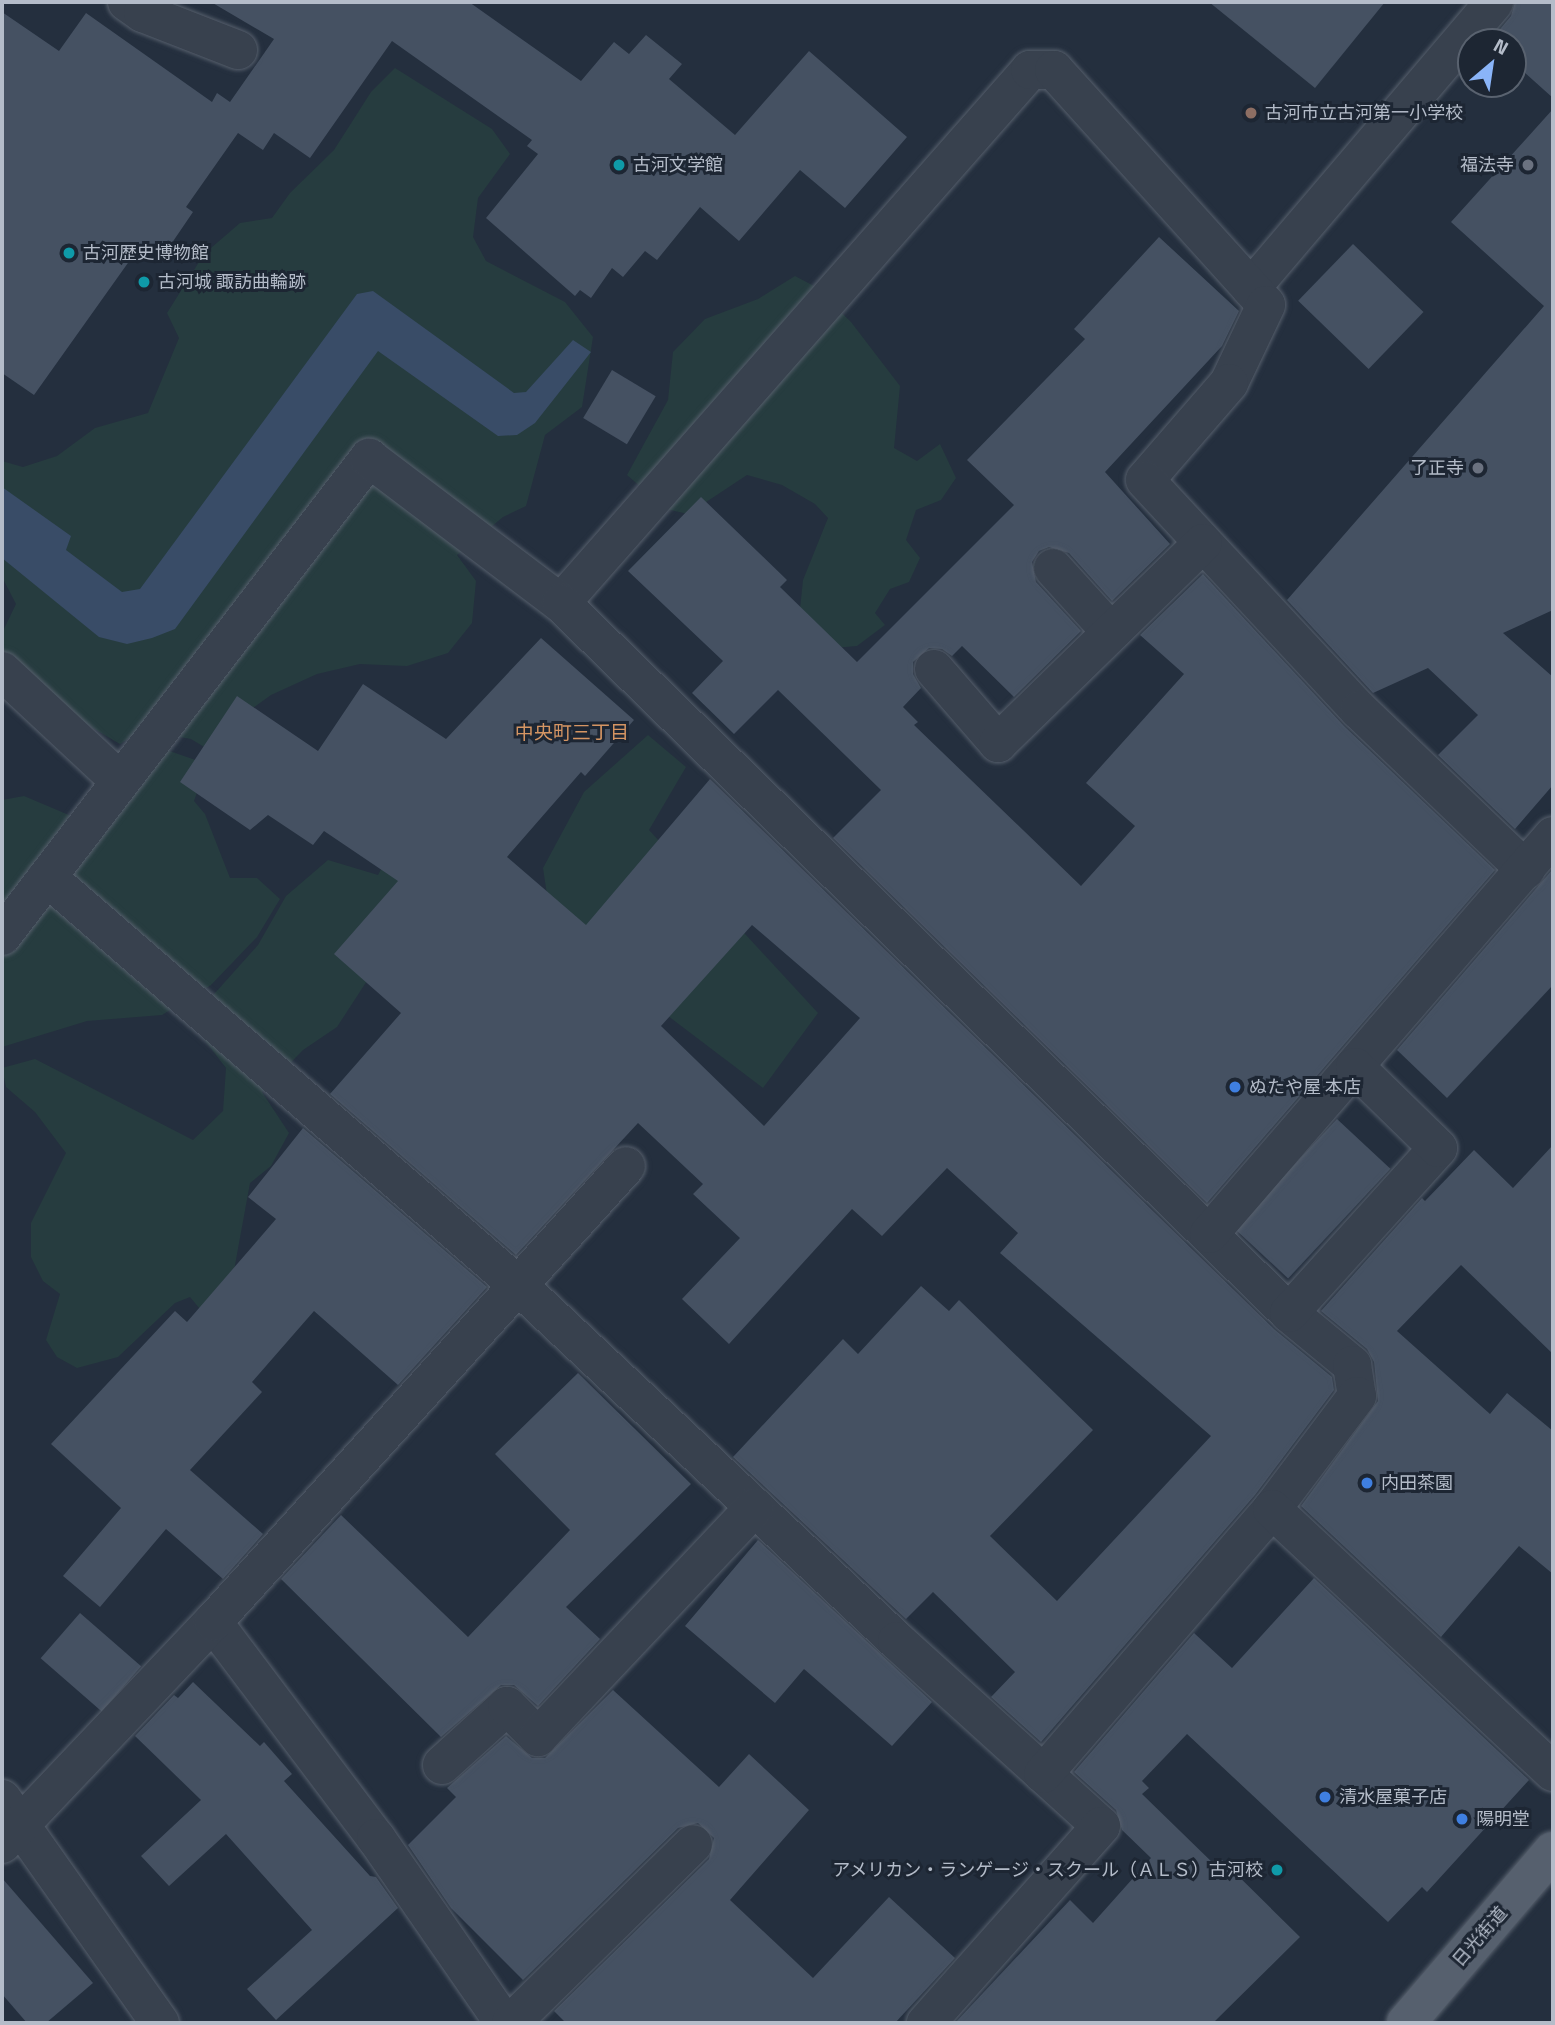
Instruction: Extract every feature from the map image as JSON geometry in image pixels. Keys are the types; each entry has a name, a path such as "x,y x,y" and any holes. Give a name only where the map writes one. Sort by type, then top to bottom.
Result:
{"main road":[{"name":"日光街道","path":"1406,2023 1553,1851"}],"street":[{"path":"127,2 143,13 238,50"},
{"path":"1251,288 1494,2"},
{"path":"561,603 1030,70 1054,70 1266,305 1229,383 1145,480 1359,710 1526,870"},
{"path":"2,936 369,458 561,603 1289,1313 1352,1365 1357,1396 1272,1509 1043,1774"},
{"path":"934,669 998,743 1203,543"},
{"path":"1053,568 1111,632"},
{"path":"2,671 120,781"},
{"path":"1209,1234 1553,838"},
{"path":"47,877 520,1287 1101,1826 926,2023"},
{"path":"1289,1313 1438,1149 1354,1067"},
{"path":"160,2023 9,1823 213,1622 520,1287 626,1166"},
{"path":"442,1765 507,1706 538,1737 755,1507"},
{"path":"1272,1509 1553,1772"},
{"path":"213,1622 376,1839 504,2023"},
{"path":"511,2023 693,1844"}],"green space":[{"path":"395,68 492,129 510,154 478,198 473,237 486,261 565,302 593,337 582,407 545,435 526,506 503,517 457,555 476,581 472,623 448,653 407,666 360,664 317,674 271,695 221,731 206,748 191,739 142,730 120,744 62,710 2,697 2,633 16,604 2,577 2,461 23,467 57,456 95,428 148,413 179,338 167,313 204,254 240,223 272,218 290,193 334,150 371,92"},
{"path":"795,276 814,286 851,322 900,386 894,448 917,461 940,444 956,478 941,500 916,510 906,540 920,558 909,582 890,589 875,613 885,625 857,646 834,648 800,609 803,580 828,518 815,504 782,485 747,475 688,514 666,509 627,475 668,400 673,352 705,319 758,299"},
{"path":"648,735 686,767 649,830 818,1013 763,1088 552,928 543,868 584,792"},
{"path":"451,738 376,967 337,1027 303,1050 262,1092 289,1133 271,1166 250,1183 233,1276 239,1356 190,1297 175,1303 118,1357 77,1368 57,1357 46,1340 60,1294 43,1281 31,1257 31,1223 66,1153 35,1112 6,1087 2,1068 35,1059 193,1140 223,1111 226,1068 190,1021 258,945 286,896 328,860 378,875"},
{"path":"161,748 207,764 194,801 205,814 230,878 257,878 280,899 257,937 211,985 162,1015 87,1021 2,1047 2,800 24,796 76,818"}],"water":[{"path":"373,291 514,393 526,392 573,340 591,352 535,423 517,435 498,436 378,351 175,629 152,638 127,644 99,637 2,558 2,487 71,536 66,550 122,592 140,589 357,294"}],"building":[{"path":"211,2 469,2 581,81 614,42 629,54 646,35 682,64 669,79 735,135 809,51 907,137 845,208 800,170 739,241 700,207 657,260 645,251 623,277 612,268 591,298 580,290 575,296 486,218 538,154 527,146 532,140 392,41 310,158 274,133 263,150 238,133 186,207 193,212 161,259 140,246 34,395 2,373 2,12 59,51 86,13 212,102 217,93 230,102 274,39"},
{"path":"1209,2 1385,2 1315,88"},
{"path":"1515,2 1553,2 1553,98 1527,75 1527,28 1501,28 1511,16"},
{"name":"了正寺","path":"1553,109 1553,610 1503,633 1553,677 1553,785 1515,829 1438,755 1478,715 1428,668 1373,693 1287,600 1544,306 1451,222"},
{"path":"1159,237 1239,311 1222,346 1105,472 1170,544 1112,601 1069,553 1049,547 1039,551 1032,562 1036,582 1081,631 1014,697 962,646 952,656 942,649 929,648 913,662 913,674 921,688 903,707 918,722 914,725 1081,886 1135,826 1086,783 1184,674 1140,635 1203,574 1344,726 1495,870 1207,1203 833,838 881,790 778,690 734,734 692,693 723,661 628,571 701,497 787,580 780,587 857,662 1014,505 967,460 1085,339 1074,329"},
{"path":"1353,244 1423,312 1369,369 1298,301"},
{"path":"612,370 656,396 627,444 583,418"},
{"path":"541,638 634,720 585,776 581,772 507,857 586,925 710,779 1274,1329 1332,1377 1334,1390 1255,1495 1041,1742 991,1697 1015,1672 933,1592 906,1619 733,1457 843,1339 858,1354 921,1286 949,1311 959,1300 1093,1430 990,1536 1057,1601 1211,1436 1000,1253 1018,1233 947,1168 882,1236 852,1209 729,1344 682,1299 740,1238 693,1194 703,1184 638,1123 516,1255 330,1094 401,1013 334,954 398,881 324,831 313,845 268,815 250,830 180,782 237,696 318,751 363,684 446,739","holes":["752,925 860,1018 764,1126 661,1026"]},
{"path":"1552,870 1553,985 1447,1098 1397,1050"},
{"path":"1337,1119 1390,1169 1288,1278 1235,1229"},
{"path":"303,1128 487,1287 398,1385 314,1311 252,1382 262,1392 190,1470 263,1534 223,1579 166,1529 100,1607 63,1576 121,1508 51,1444 175,1311 187,1322 276,1219 248,1197"},
{"path":"1553,1145 1553,1354 1461,1265 1397,1331 1490,1414 1507,1393 1553,1431 1553,1574 1519,1546 1441,1637 1301,1506 1378,1401 1374,1362 1367,1349 1321,1311 1422,1198 1425,1201 1474,1150 1513,1188"},
{"path":"578,1373 691,1484 566,1607 600,1639 538,1706 514,1685 501,1685 441,1737 281,1579 341,1515 468,1637 570,1530 495,1454"},
{"path":"758,1540 932,1702 892,1746 804,1669 775,1703 685,1626"},
{"path":"1314,1578 1529,1780 1427,1892 1422,1887 1388,1922 1187,1734 1142,1781 1149,1788 1142,1794 1216,1866 1222,1860 1300,1937 1213,2023 955,2023 1070,1900 1093,1923 1151,1858 1122,1830 1116,1810 1074,1772 1194,1633 1232,1668"},
{"path":"80,1613 141,1666 102,1711 41,1658"},
{"path":"193,1682 260,1746 264,1742 292,1774 284,1781 370,1876 376,1877 398,1908 276,2020 247,1989 312,1930 226,1834 169,1886 141,1856 201,1800 135,1736 174,1695 178,1698"},
{"path":"613,1690 719,1787 749,1754 809,1810 730,1900 813,1978 889,1897 955,1958 895,2023 566,2023 554,2011 709,1859 714,1838 698,1823 678,1828 523,1980 451,1908 408,1845 456,1797 447,1788 506,1736 532,1758 545,1758"},
{"path":"2,1878 93,1983 46,2023 27,2023 2,1994"}],"place":[{"name":"古河市立古河第一小学校","path":"1251,113"},
{"name":"古河文学館","path":"619,165"},
{"name":"福法寺","path":"1528,165"},
{"name":"古河歴史博物館","path":"69,253"},
{"name":"古河城 諏訪曲輪跡","path":"144,282"},
{"name":"了正寺","path":"1478,468"},
{"name":"ぬたや屋 本店","path":"1235,1087"},
{"name":"内田茶園","path":"1367,1483"},
{"name":"清水屋菓子店","path":"1325,1797"},
{"name":"陽明堂","path":"1462,1819"},
{"name":"アメリカン・ランゲージ・スクール（ＡＬＳ）古河校","path":"1277,1870"}],"district":[{"name":"中央町三丁目","path":"572,732"}]}
